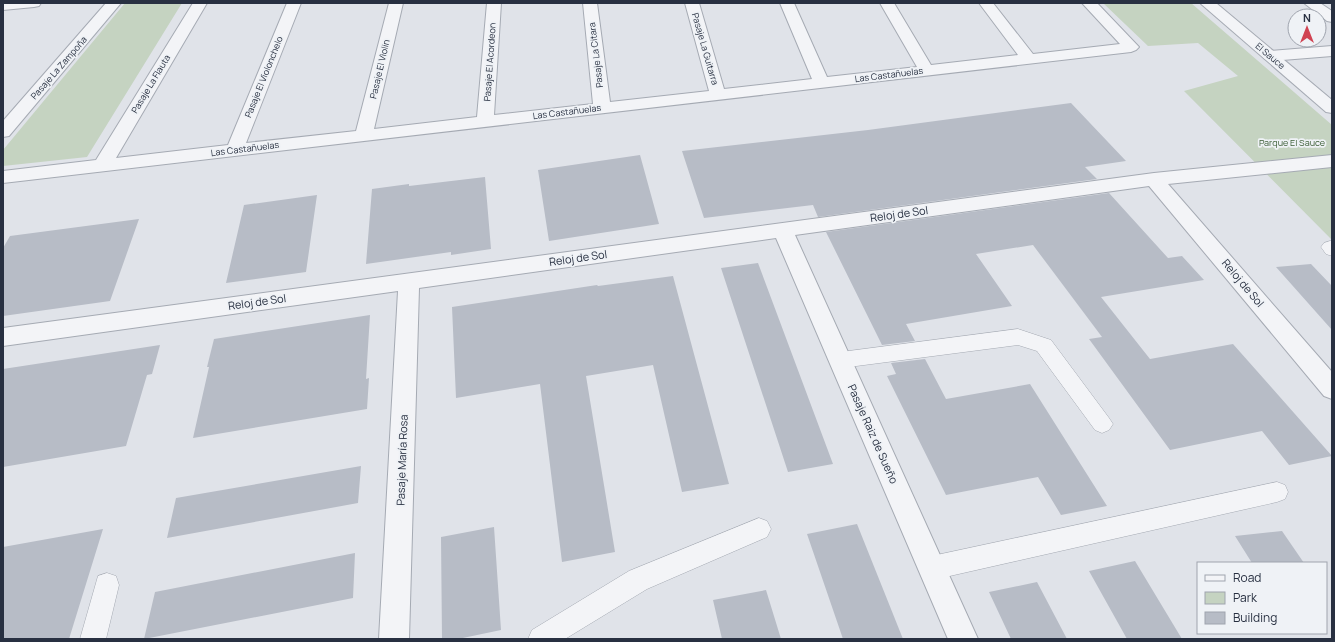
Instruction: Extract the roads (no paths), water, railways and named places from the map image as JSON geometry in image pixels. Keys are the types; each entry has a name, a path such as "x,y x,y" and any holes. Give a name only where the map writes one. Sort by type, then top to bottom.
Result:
{"street":[{"path":"3,17 10,5 34,3"},
{"name":"Pasaje La Zampoña","path":"3,132 114,3"},
{"name":"Pasaje La Flauta","path":"102,166 200,3"},
{"name":"Pasaje El Violonchelo","path":"235,150 294,3"},
{"name":"Pasaje El Violin","path":"364,135 396,3"},
{"name":"Pasaje El Acordeon","path":"485,122 494,3"},
{"name":"Pasaje La Citara","path":"590,3 602,108"},
{"name":"Pasaje La Guitarra","path":"692,3 718,95"},
{"path":"788,3 822,83"},
{"path":"887,3 927,71"},
{"path":"986,3 1028,59"},
{"name":"Las Castañuelas","path":"3,177 1131,47 1089,3"},
{"name":"El Sauce","path":"1207,3 1332,108"},
{"path":"1311,3 1332,18"},
{"path":"1270,56 1332,51"},
{"name":"Reloj de Sol","path":"3,337 1154,179 1332,161"},
{"name":"Reloj de Sol","path":"1154,179 1332,388"},
{"name":"Pasaje Raiz de Sueño","path":"783,230 963,639"},
{"name":"Pasaje María Rosa","path":"394,639 409,281"}],"lane":[{"path":"841,360 1018,337 1044,345 1102,424"},
{"path":"932,568 1277,492"},
{"path":"541,639 638,580 759,529"},
{"path":"93,639 107,585"}],"park label":[{"name":"Parque El Sauce","path":"1292,143"}]}
